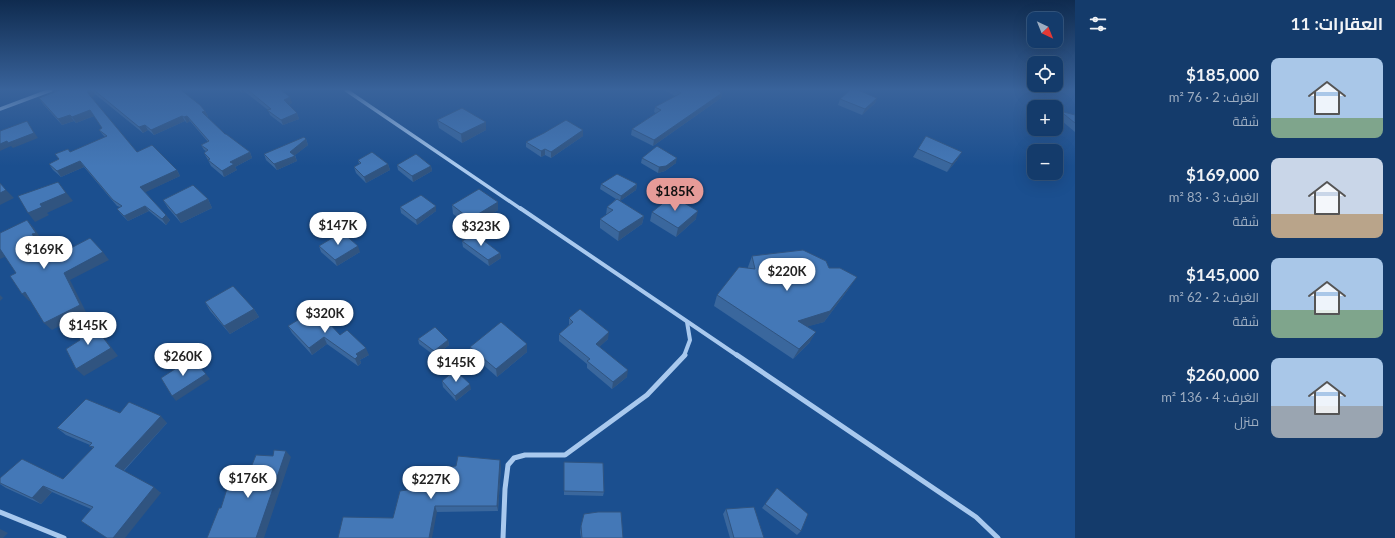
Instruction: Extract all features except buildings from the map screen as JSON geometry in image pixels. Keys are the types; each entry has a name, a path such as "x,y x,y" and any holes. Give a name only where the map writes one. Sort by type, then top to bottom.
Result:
{"street":[{"path":"383,115 976,517 998,538"},
{"path":"503,538 505,489 508,465 514,458 524,455 565,455 647,395 686,354 690,340 688,322"},
{"path":"0,512 64,538"}]}
